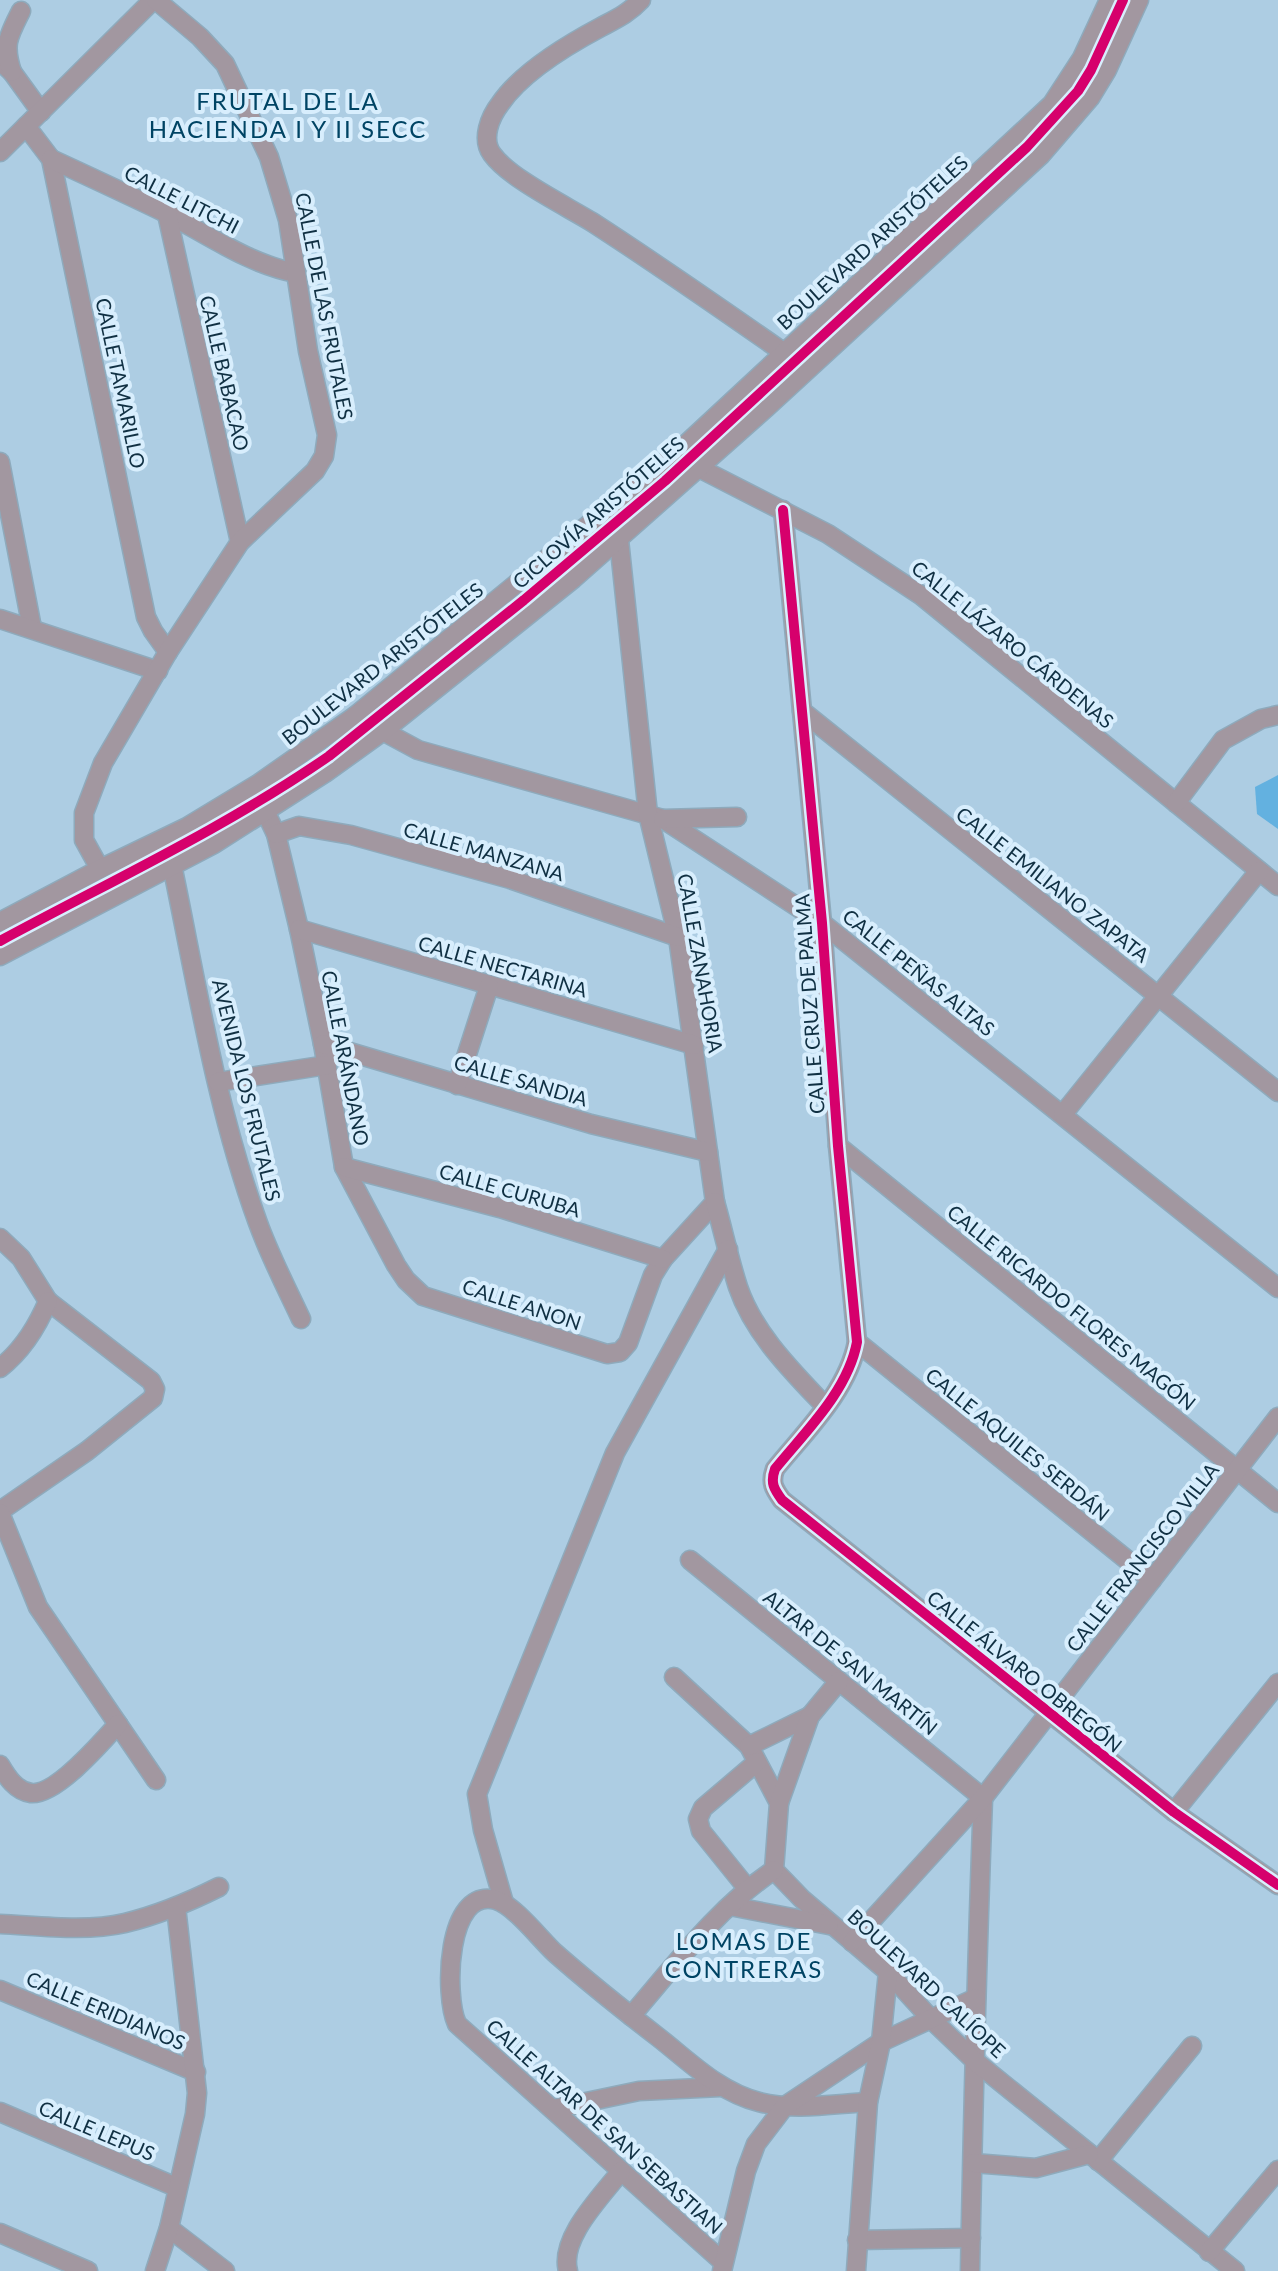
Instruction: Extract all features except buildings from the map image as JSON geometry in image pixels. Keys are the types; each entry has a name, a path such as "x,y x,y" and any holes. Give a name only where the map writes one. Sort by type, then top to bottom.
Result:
{"street":[{"path":"0,152 155,0"},
{"name":"CALLE DE LAS FRUTALES","path":"100,869 84,840 84,813 103,763 168,652 240,542 315,471 327,448 282,195 269,157 233,81 213,49 155,0"},
{"path":"641,0 624,16 565,48 500,103 486,136 490,152 515,174 685,283 783,352"},
{"name":"BOULEVARD ARISTÓTELES","path":"0,922 187,827 258,784 355,716 682,448 1052,104 1082,58 1109,0"},
{"path":"0,956 214,844 325,773 382,732 619,540 1041,155 1090,98 1107,70 1139,0"},
{"path":"21,11 7,38 6,66 41,112"},
{"name":"CALLE TAMARILLO","path":"26,126 51,159 146,617 168,652"},
{"name":"CALLE LITCHI","path":"51,159 167,214 253,261 272,269 296,273"},
{"name":"CALLE BABACAO","path":"167,214 240,542"},
{"path":"0,462 32,628"},
{"name":"CALLE LÁZARO CÁRDENAS","path":"699,468 859,553 922,596 1278,886"},
{"name":"CALLE CRUZ DE PALMA","path":"775,1469 825,1406 849,1368 857,1342 783,510"},
{"name":"CALLE ZANAHORIA","path":"619,540 656,816 678,937 715,1202 739,1288 752,1317 778,1355 825,1406"},
{"path":"0,619 158,671"},
{"name":"CALLE EMILIANO ZAPATA","path":"802,711 1278,1092"},
{"path":"1176,803 1223,740 1261,719 1278,715"},
{"name":"CALLE PEÑAS ALTAS","path":"355,716 418,750 656,816 822,923 1278,1288"},
{"name":"CALLE ARÁNDANO","path":"265,811 276,834 299,929 344,1167 396,1265 423,1296"},
{"path":"656,816 737,817"},
{"name":"CALLE MANZANA","path":"276,834 299,826 351,835 510,879 678,937"},
{"name":"AVENIDA LOS FRUTALES","path":"172,865 218,1082 242,1177 259,1227 301,1319"},
{"path":"1063,1114 1259,871"},
{"name":"CALLE NECTARINA","path":"299,929 694,1045"},
{"path":"457,1085 489,986"},
{"name":"CALLE SANDIA","path":"323,1044 591,1124 708,1152"},
{"path":"218,1082 327,1065"},
{"name":"CALLE RICARDO FLORES MAGÓN","path":"838,1146 1278,1503"},
{"name":"CALLE CURUBA","path":"344,1167 500,1208 663,1259"},
{"path":"663,1259 715,1202"},
{"path":"0,1238 21,1258 48,1301 151,1381 155,1389 153,1398 106,1436 0,1512 38,1607 156,1780"},
{"path":"728,1249 615,1453 477,1794 483,1830 504,1903 554,1952 720,2087 760,2102 785,2106 868,2102"},
{"name":"CALLE ANON","path":"423,1296 607,1354 620,1352 628,1343 648,1287 663,1259"},
{"path":"0,1368 25,1343 48,1301"},
{"name":"CALLE AQUILES SERDÁN","path":"857,1342 1152,1580"},
{"name":"CALLE FRANCISCO VILLA","path":"852,1942 983,1798 1278,1417"},
{"name":"CALLE ÁLVARO OBREGÓN","path":"775,1469 772,1479 774,1489 782,1500 1174,1812 1278,1885"},
{"name":"ALTAR DE SAN MARTÍN","path":"690,1560 983,1798"},
{"path":"674,1677 753,1754 779,1803"},
{"path":"747,1888 701,1831 698,1819 703,1808 753,1754 810,1716 839,1681"},
{"path":"1174,1812 1278,1683"},
{"path":"631,2016 691,1944 747,1888 774,1870 779,1803 810,1716"},
{"path":"0,1765 10,1781 22,1790 33,1794 45,1792 118,1724"},
{"path":"970,2271 983,1798"},
{"name":"BOULEVARD CALÍOPE","path":"774,1870 888,1972 976,2062 1235,2271"},
{"path":"0,1924 86,1927 123,1924 176,1907 219,1887"},
{"name":"CALLE ALTAR DE SAN SEBASTIAN","path":"504,1903 482,1899 464,1913 457,1925 449,2000 457,2024 723,2266"},
{"path":"730,1906 833,1926"},
{"path":"155,2271 169,2228 195,2114 196,2072 176,1907"},
{"path":"856,2271 868,2102 881,2042 888,1972"},
{"name":"CALLE ERIDIANOS","path":"0,1990 196,2072"},
{"path":"723,2266 746,2171 756,2144 785,2106 881,2042 976,1998"},
{"path":"973,2163 1036,2168 1093,2157 1192,2046"},
{"path":"553,2109 639,2091 720,2087"},
{"name":"CALLE LEPUS","path":"0,2112 176,2187"},
{"path":"1209,2252 1278,2170"},
{"path":"567,2265 568,2246 580,2224 621,2171"},
{"path":"169,2228 225,2271"},
{"path":"0,2233 88,2271"},
{"path":"857,2240 971,2238"}],"water":[{"path":"1278,775 1278,829 1257,814 1255,787"}],"cycle path":[{"name":"CICLOVÍA ARISTÓTELES","path":"0,941 167,853 290,782 329,756 524,600 665,481 1027,147 1078,91 1123,0"},
{"path":"783,510 857,1342 845,1377 835,1394 775,1469 774,1486 782,1500 1174,1812 1278,1885"}],"district":[{"name":"FRUTAL DE LA HACIENDA I Y II SECC","path":"288,114"},
{"name":"LOMAS DE CONTRERAS","path":"744,1954"}]}
